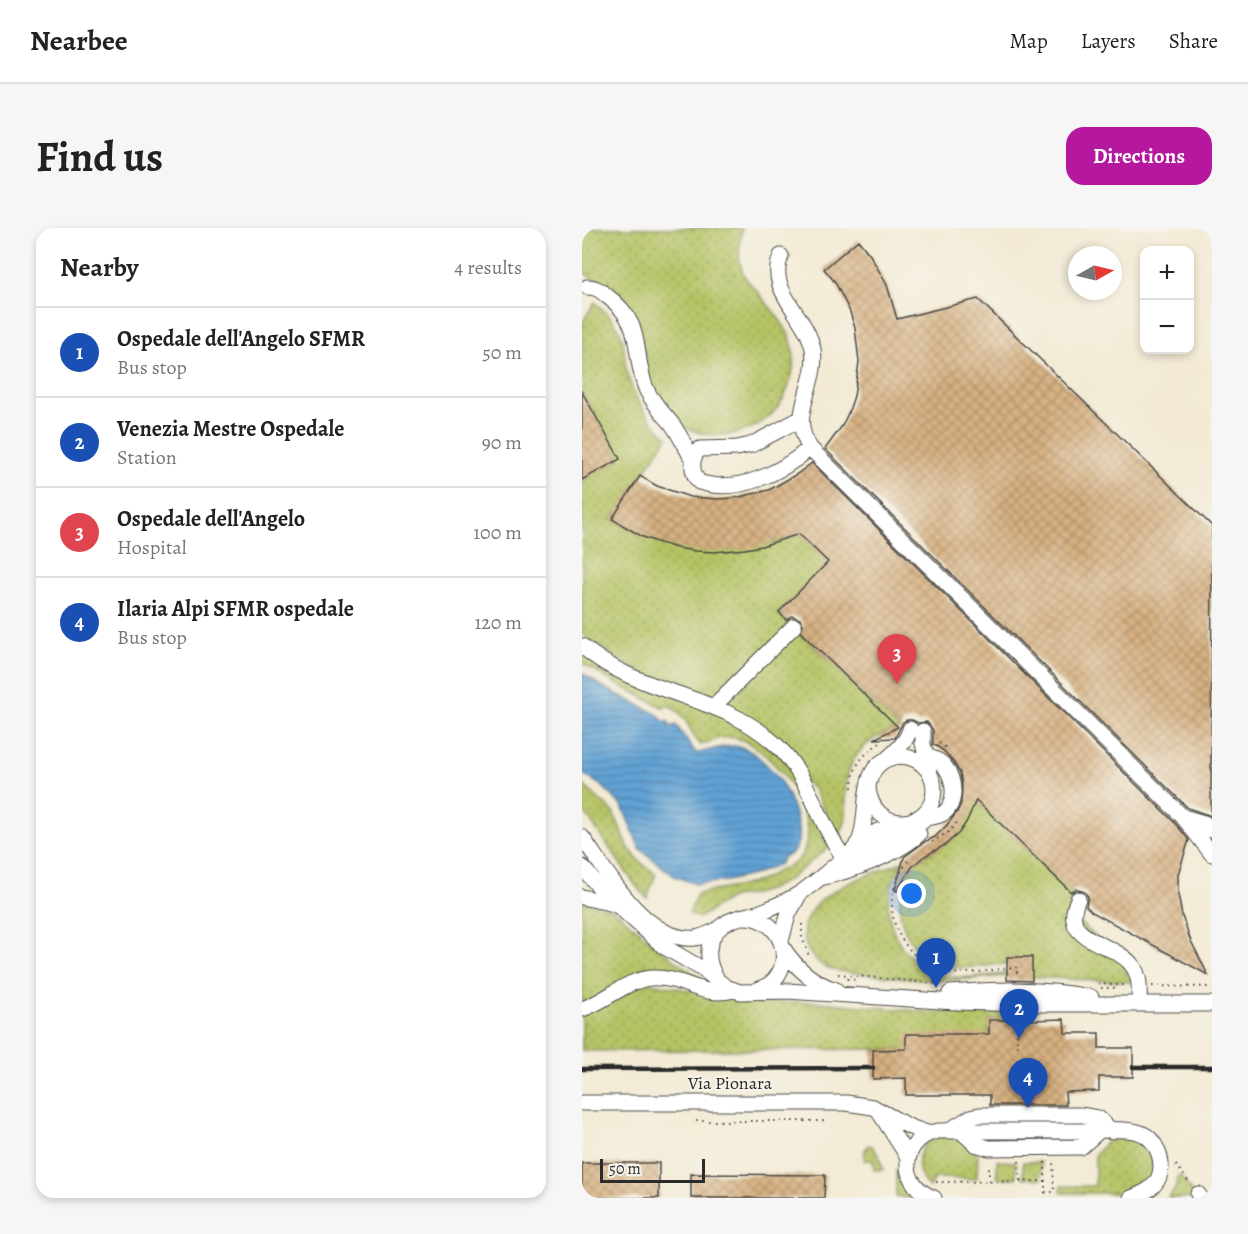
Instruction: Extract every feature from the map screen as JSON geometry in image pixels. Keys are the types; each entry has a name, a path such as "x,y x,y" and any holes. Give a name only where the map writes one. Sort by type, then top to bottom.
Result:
{"street":[{"path":"781,256 777,266 777,278 781,290 803,322 813,354 811,377 800,419 801,430 810,448 1183,817 1211,858"},
{"path":"584,288 596,287 616,302 628,319 638,344 646,387 652,399 672,424 693,460 693,469 699,482 708,485 724,485 770,475 793,462 810,448"},
{"path":"693,460 700,449 737,448 751,445 800,419"},
{"path":"717,708 720,700 794,626"},
{"path":"582,646 600,660 640,681 731,713 747,722 784,752 810,791 835,845 844,858"},
{"path":"844,858 860,854 916,827 918,816 934,789 921,758 923,744 917,730 909,735 900,748 874,769 868,787 858,844"},
{"path":"868,787 868,797 877,812 892,821 943,814 950,807 953,794 952,779 937,759 888,758"},
{"path":"582,837 634,907 658,928 670,934 697,938 717,930 731,920 772,907 800,893 858,844 878,831 918,816"},
{"path":"818,879 840,874 912,841 925,828 918,816"},
{"path":"1183,817 1204,823 1212,830"},
{"path":"582,867 616,904 663,946 718,981 740,991 787,991 899,998 993,989 1050,990 1212,1004"},
{"path":"582,1009 595,1005 647,978 667,978 714,994 761,989 775,979 783,961 782,945 788,915 800,893"},
{"path":"582,897 616,904"},
{"path":"1078,899 1073,909 1074,921 1079,932 1123,956 1135,969 1138,996"},
{"path":"742,917 751,917 767,923 795,965 807,976 848,994"},
{"path":"717,930 709,946 708,956 712,972 718,981"},
{"name":"Via Pionara","path":"582,1103 846,1103 878,1110 927,1133"},
{"path":"878,1110 908,1156"},
{"path":"934,1192 923,1193 915,1186 907,1167 912,1146 927,1133 955,1131 971,1117 979,1115 1090,1116 1098,1118 1105,1131"},
{"path":"955,1131 975,1144 988,1148 1081,1147 1105,1131 1131,1131 1143,1134 1156,1148 1159,1156 1161,1166 1159,1177 1153,1186 1131,1198"}],"path":[{"path":"936,742 946,745 950,752"},
{"path":"929,844 950,831 961,815"},
{"path":"909,860 899,876 892,900 894,925 906,946 925,963 942,972 1017,967 1017,980 1025,980"},
{"path":"800,944 798,933 802,918 802,938 812,960"},
{"path":"801,950 807,960"},
{"path":"833,973 942,984"},
{"path":"833,977 940,987"},
{"path":"1088,984 1138,996"},
{"path":"1092,988 1138,996 1212,989"},
{"path":"1017,1012 1017,1047"},
{"path":"1019,1080 1019,1109"},
{"path":"696,1121 825,1121"},
{"path":"1019,1158 1020,1181"},
{"path":"1045,1158 1045,1198"},
{"path":"1045,1192 1054,1192 1053,1158"},
{"path":"1174,1168 1176,1165 1199,1196"},
{"path":"934,1192 936,1182 1045,1181"}],"green space":[{"path":"582,228 742,228 740,256 744,275 783,324 793,346 793,372 780,405 772,414 757,425 743,431 714,435 686,428 663,410 651,391 645,354 637,334 605,287 582,272"},
{"path":"595,302 619,329 624,344 627,373 640,404 668,437 612,519 635,532 658,541 703,550 726,551 750,548 799,534 828,562 779,612 791,624 715,696 688,691 646,675 619,660 582,634 582,480 620,459 582,392 582,323"},
{"path":"797,630 900,729 880,735 857,754 848,772 845,790 845,823 838,838 814,790 729,706 729,701"},
{"path":"582,652 726,715 784,759 829,847 788,880 768,890 732,897 699,918 689,914 697,894 758,881 796,862 805,847 807,830 803,810 781,772 766,756 751,745 736,738 726,737 701,745 681,715 668,705 664,708 582,663"},
{"path":"582,784 613,812 629,848 639,861 656,874 647,898 636,886 582,809"},
{"path":"973,797 1073,894 1069,913 1123,961 1131,982 1032,977 1007,957 1007,964 952,967 922,954 904,928 900,913 900,897 904,882 917,862 957,835"},
{"path":"904,861 891,886 889,915 899,943 908,954 919,964 945,976 1006,974 1006,976 940,981 844,972 825,967 815,960 805,943 804,926 810,912 837,889"},
{"path":"582,902 613,909 673,959 714,987 648,974 582,1005"},
{"path":"645,982 726,997 744,1003 819,1002 929,1012 1007,1013 1007,1020 989,1020 989,1034 906,1049 582,1051 582,1012"},
{"path":"960,1136 978,1155 977,1179 935,1178 930,1188 919,1169 918,1161 923,1147 936,1138"},
{"path":"1113,1136 1133,1139 1147,1147 1154,1161 1150,1182 1127,1193 1061,1193 1061,1186 1095,1186 1095,1154"},
{"path":"868,1145 872,1146 879,1156 883,1170 874,1170 873,1160 864,1160 865,1149"},
{"path":"997,1161 1016,1162 1016,1178 997,1178"},
{"path":"1023,1162 1041,1162 1041,1179 1023,1178"},
{"path":"896,1169 901,1185 911,1198 896,1196"},
{"path":"1178,1176 1196,1198 1168,1198 1175,1189"}],"water":[{"path":"582,673 605,688 657,714 663,721 669,722 669,727 676,725 696,753 736,746 747,749 759,757 782,784 795,813 799,835 792,853 783,857 780,864 753,875 727,881 696,884 674,876 640,849 622,806 603,787 582,773"}],"building":[{"path":"858,240 870,255 887,285 897,319 978,299 1212,526 1211,816 1188,808 825,449 842,426 849,411 854,396 859,362 855,328 850,312 835,282 824,269"},
{"path":"582,392 620,459 582,480"},
{"path":"812,463 1176,824 1189,840 1178,874 1178,894 1182,916 1190,939 1208,975 1092,912 1086,906 1088,897 1085,892 1076,889 1071,892 976,800 959,833 945,845 923,857 912,867 897,891 895,890 904,857 935,837 957,812 961,803 960,773 944,751 933,744 933,730 927,722 918,723 907,720 903,722 895,738 874,739 898,727 801,633 803,624 800,619 792,616 786,620 779,612 828,562 799,534 745,549 695,551 643,537 612,519 640,476 657,486 690,497 735,498 769,490"},
{"path":"1007,957 1032,957 1032,981 1007,980"},
{"path":"1007,1013 1032,1014 1032,1020 1064,1019 1065,1033 1099,1033 1099,1048 1133,1048 1133,1077 1099,1077 1099,1091 1065,1092 1066,1105 990,1105 990,1095 906,1095 906,1078 873,1079 873,1050 906,1049 906,1034 989,1034 989,1020 1007,1020"},
{"path":"582,1163 659,1163 659,1198 582,1198"},
{"path":"691,1174 825,1175 824,1198 691,1198"}],"railway":[{"path":"1133,1067 1212,1067"},
{"path":"582,1069 873,1068"}],"place":[{"name":"Ospedale dell'Angelo","path":"897,684"},
{"name":"Ospedale dell'Angelo SFMR","path":"936,988"},
{"name":"Venezia Mestre Ospedale","path":"1019,1039"},
{"name":"Ilaria Alpi SFMR ospedale","path":"1028,1108"}]}
